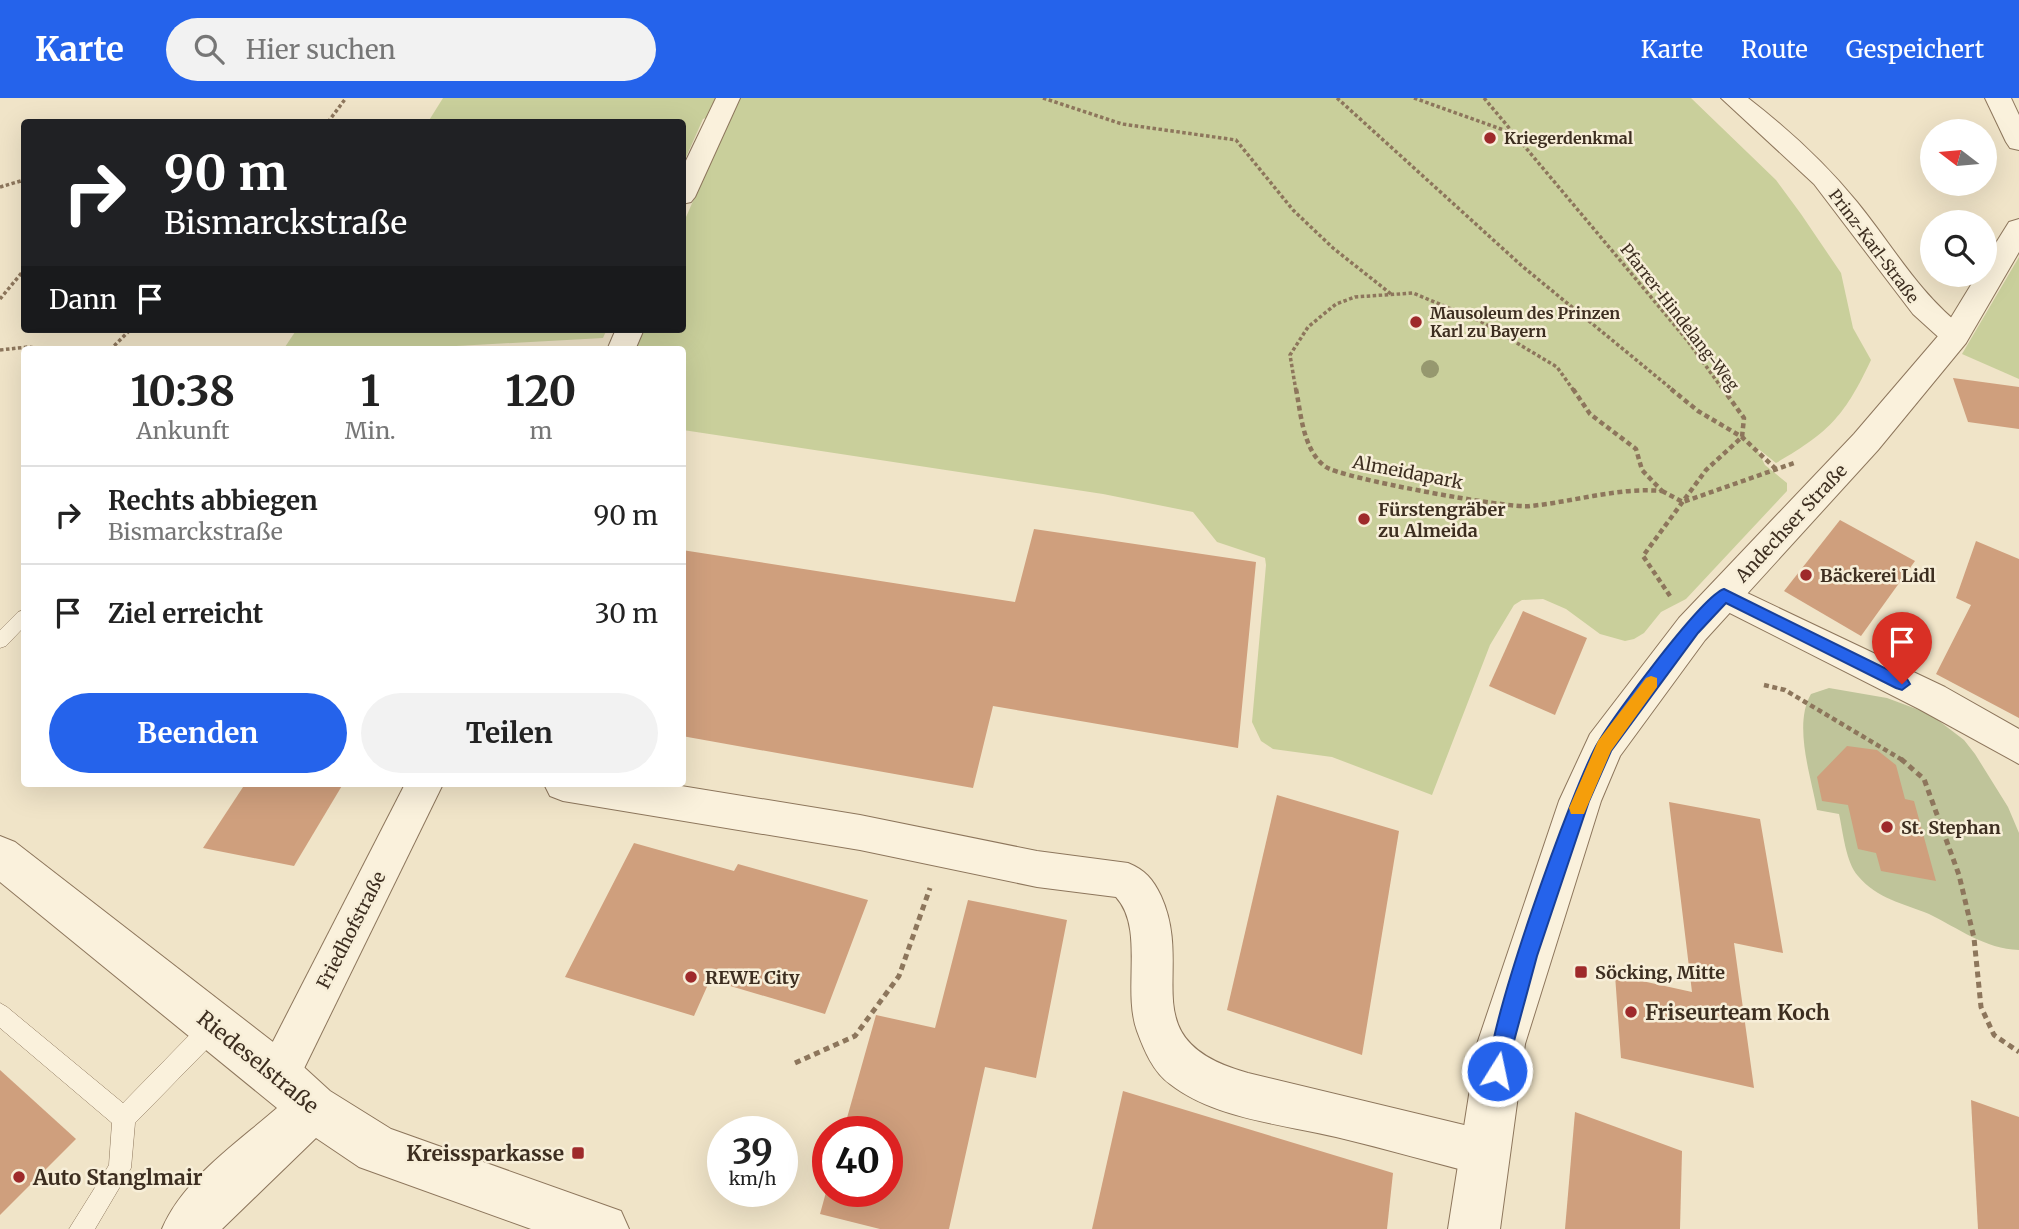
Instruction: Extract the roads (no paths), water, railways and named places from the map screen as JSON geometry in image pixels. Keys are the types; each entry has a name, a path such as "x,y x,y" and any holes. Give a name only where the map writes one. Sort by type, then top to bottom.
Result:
{"street":[{"path":"686,188 728,98"},
{"name":"Prinz-Karl-Straße","path":"1733,98 1763,121 1827,182 1852,212 1902,288 1931,319 1955,336"},
{"path":"1998,98 2019,142"},
{"name":"Andechser Straße","path":"1474,1229 1501,1044 1580,801 1604,746 1692,629 1866,442 1955,336 2019,228"},
{"path":"1724,595 1932,698 2019,748"},
{"name":"Friedhofstraße","path":"296,1092 423,787"},
{"path":"581,787 818,826 943,851 1128,882 1142,901 1148,919 1151,1002 1159,1032 1167,1049 1184,1069 1232,1089 1485,1153"},
{"name":"Riedeselstraße","path":"0,856 296,1092 377,1149 603,1229"},
{"path":"188,1229 296,1092"}],"lane":[{"path":"0,641 21,620"},
{"path":"0,1014 124,1118"},
{"path":"80,1229 120,1168 124,1118 215,1026"}],"place":[{"name":"Kriegerdenkmal","path":"1490,138"},
{"name":"Mausoleum des Prinzen Karl zu Bayern","path":"1416,322"},
{"name":"Fürstengräber zu Almeida","path":"1364,519"},
{"name":"Bäckerei Lidl","path":"1806,575"},
{"name":"St. Stephan","path":"1887,827"},
{"name":"Söcking, Mitte","path":"1581,972"},
{"name":"REWE City","path":"691,977"},
{"name":"Friseurteam Koch","path":"1631,1012"},
{"name":"Kreissparkasse","path":"578,1153"},
{"name":"Auto Stanglmair","path":"19,1177"}]}
